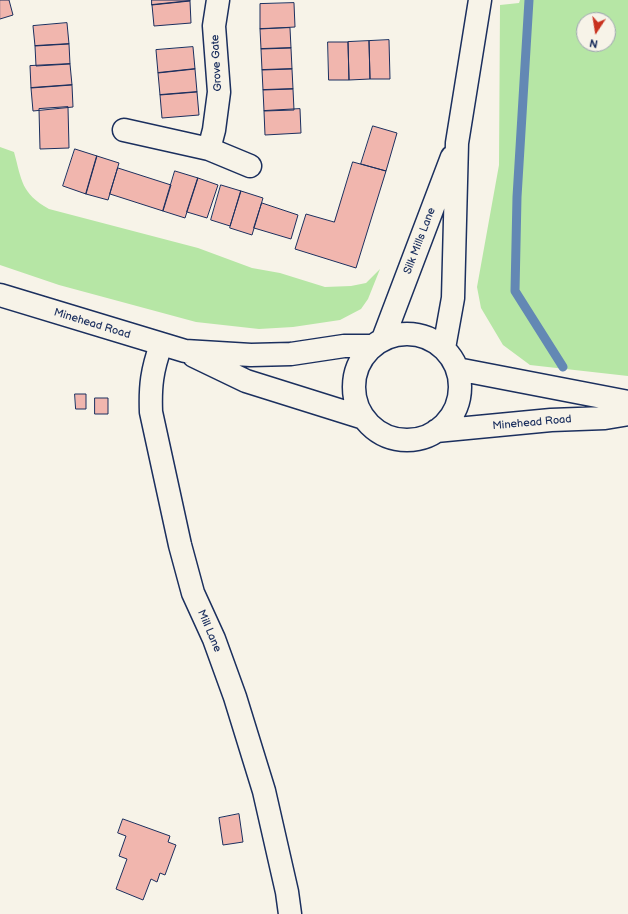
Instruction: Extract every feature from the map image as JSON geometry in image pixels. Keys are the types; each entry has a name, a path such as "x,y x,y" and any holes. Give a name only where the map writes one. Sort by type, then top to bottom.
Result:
{"main road":[{"name":"Grove Gate","path":"209,150 214,130 219,92 214,26 218,0"},
{"name":"Silk Mills Lane","path":"444,348 453,298 457,143 480,0"},
{"path":"124,130 209,150 250,166"},
{"name":"Silk Mills Lane","path":"378,343 457,143"},
{"name":"Minehead Road","path":"0,295 184,351 246,381 364,418"},
{"path":"399,334 415,334 430,339 444,348 452,358 457,369 460,386 457,404 449,419 436,431 424,437 410,440 397,439 384,435 373,428 364,418 355,400 354,380 360,362 378,343 399,334"},
{"name":"Minehead Road","path":"184,351 291,354 344,346 378,343"},
{"name":"Mill Lane","path":"161,345 153,368 150,389 151,412 180,545 193,593 214,639 235,697 264,790 287,892 290,914"},
{"path":"457,369 628,402"},
{"name":"Minehead Road","path":"436,431 551,420 605,418 628,414"}],"green space":[{"path":"520,0 628,0 628,376 530,365 503,345 481,308 477,287 499,165 500,5 519,3"},
{"path":"0,147 14,152 21,179 28,192 49,209 198,248 252,268 280,273 325,287 351,286 366,283 380,269 368,299 361,309 340,320 293,327 259,329 196,322 59,285 0,265"}],"building":[{"path":"0,0 9,0 13,15 0,19"},
{"path":"152,0 190,0 190,1 152,5"},
{"path":"190,1 191,23 154,26 152,5"},
{"path":"294,3 295,27 260,29 260,4"},
{"path":"67,23 69,44 35,46 33,26"},
{"path":"290,28 291,48 261,49 260,29"},
{"path":"389,40 390,79 370,79 369,41"},
{"path":"369,41 370,79 349,80 348,42"},
{"path":"328,42 348,42 349,80 329,80"},
{"path":"69,44 70,64 36,66 35,46"},
{"path":"193,47 195,69 158,73 156,50"},
{"path":"291,48 292,69 262,70 261,49"},
{"path":"70,64 72,85 31,88 30,66"},
{"path":"195,69 197,92 160,95 158,73"},
{"path":"292,69 293,89 263,90 262,70"},
{"path":"72,85 73,107 33,111 31,88"},
{"path":"293,89 294,110 264,111 263,90"},
{"path":"197,92 199,115 162,118 160,95"},
{"path":"68,107 69,148 40,149 39,109"},
{"path":"300,109 301,133 265,135 264,111"},
{"path":"373,126 397,133 386,171 361,164"},
{"path":"75,149 97,156 86,194 63,186"},
{"path":"97,156 119,163 108,200 86,194"},
{"path":"353,162 386,171 356,268 295,249 306,214 334,222"},
{"path":"118,168 171,185 163,211 110,194"},
{"path":"175,171 198,178 185,218 163,211"},
{"path":"198,178 218,185 207,218 187,212"},
{"path":"221,185 241,191 230,226 211,220"},
{"path":"241,191 263,198 252,235 230,228"},
{"path":"262,203 298,215 291,239 254,228"},
{"path":"75,394 86,394 86,409 76,409"},
{"path":"95,398 108,398 108,414 95,414"},
{"path":"239,814 243,842 223,845 219,818"},
{"path":"123,819 170,836 168,842 176,845 165,875 160,873 157,882 151,879 143,900 116,889 127,859 119,856 126,836 118,833"}],"waterway":[{"path":"529,0 517,197 515,291 563,367"}]}
